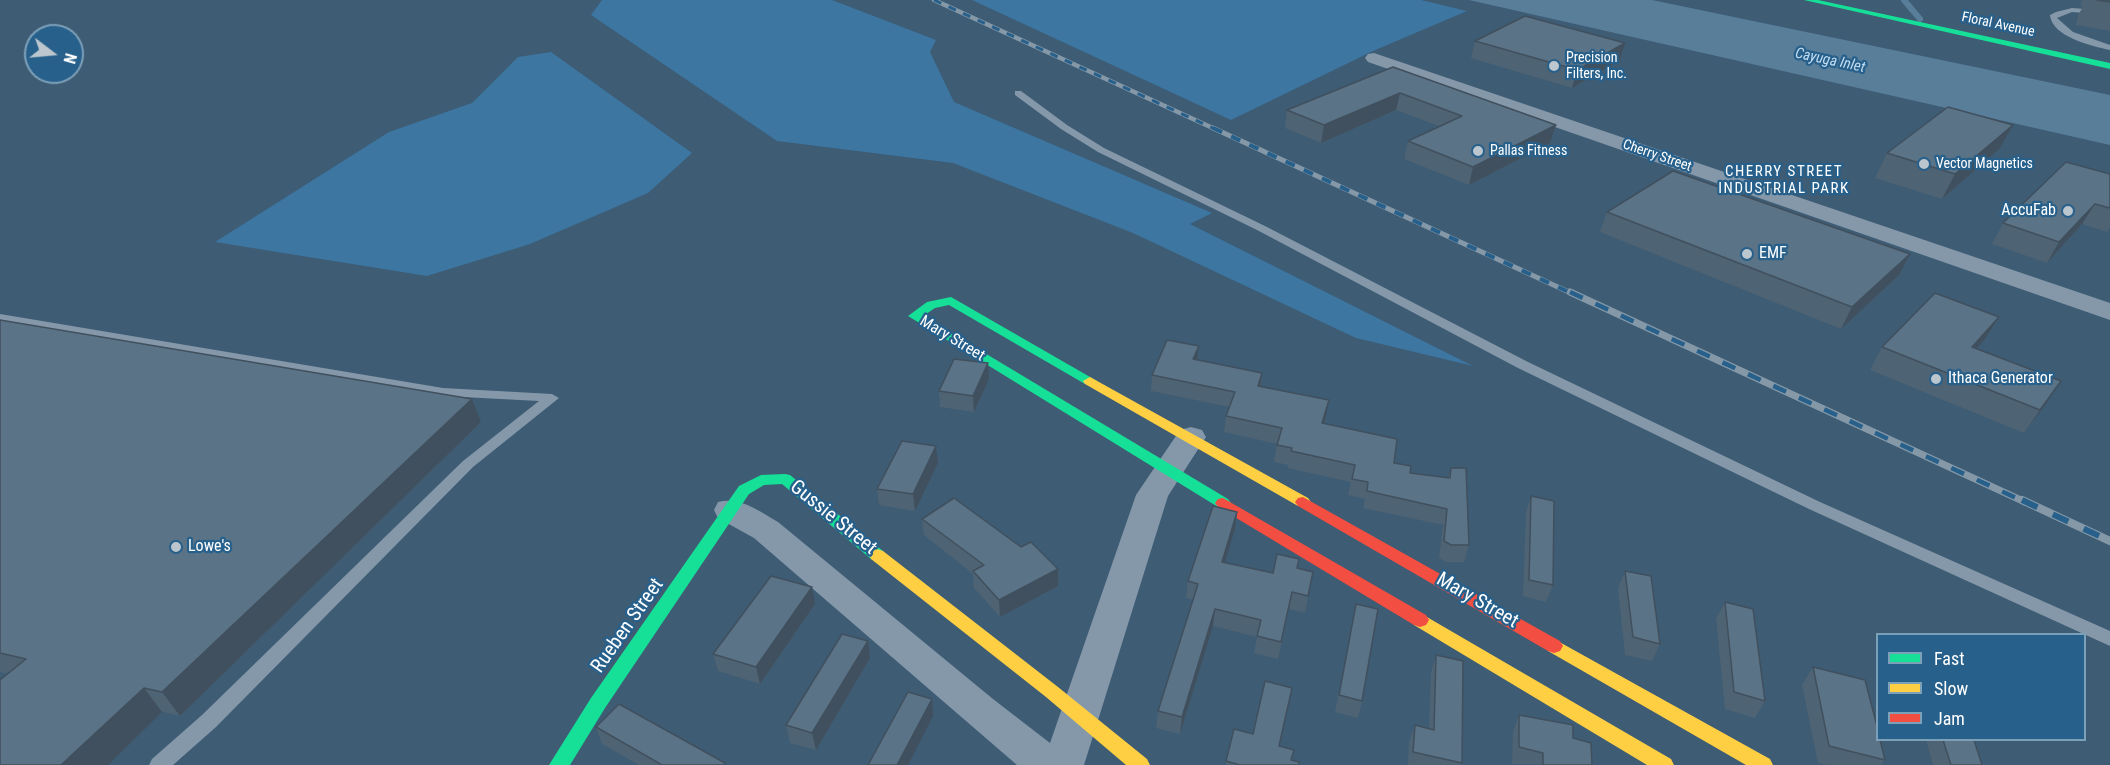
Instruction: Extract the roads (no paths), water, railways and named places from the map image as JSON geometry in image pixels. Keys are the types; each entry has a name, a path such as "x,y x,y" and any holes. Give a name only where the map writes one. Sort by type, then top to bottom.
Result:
{"street":[{"name":"Floral Avenue","path":"1808,0 2110,66"},
{"name":"Cherry Street","path":"1374,58 2110,312"},
{"name":"Mary Street","path":"1664,765 1169,471 914,316 921,309 935,303 951,301 1763,765"},
{"path":"1063,765 1152,495 1191,437"},
{"name":"Gussie Street","path":"730,510 744,490 761,480 785,479 1004,655 1079,712 1140,765"},
{"path":"730,510 766,530 970,704 1047,765"},
{"name":"Rueben Street","path":"559,765 598,703 730,510"}],"lane":[{"path":"2110,13 2068,11 2059,12 2053,17 2059,25 2074,34 2110,48"},
{"path":"1018,93 1064,127 1101,150 1326,262 1522,365 1781,490 2110,639"},
{"path":"0,318 443,392 552,398 468,464 209,721 159,765"}],"water":[{"name":"Cayuga Inlet","path":"1469,0 1652,0 2110,95 2110,145"}],"waterway":[{"path":"1904,0 1920,19"}],"railway":[{"path":"934,0 1217,130"},
{"path":"1213,128 1573,294"},
{"path":"1570,292 2025,502"},
{"path":"2022,500 2110,541"}],"place":[{"name":"Precision Filters, Inc.","path":"1554,66"},
{"name":"Pallas Fitness","path":"1478,151"},
{"name":"Vector Magnetics","path":"1924,164"},
{"name":"AccuFab","path":"2068,211"},
{"name":"EMF","path":"1747,254"},
{"name":"Ithaca Generator","path":"1936,379"},
{"name":"Lowe's","path":"176,547"}],"district":[{"name":"CHERRY STREET INDUSTRIAL PARK","path":"1784,180"}]}
